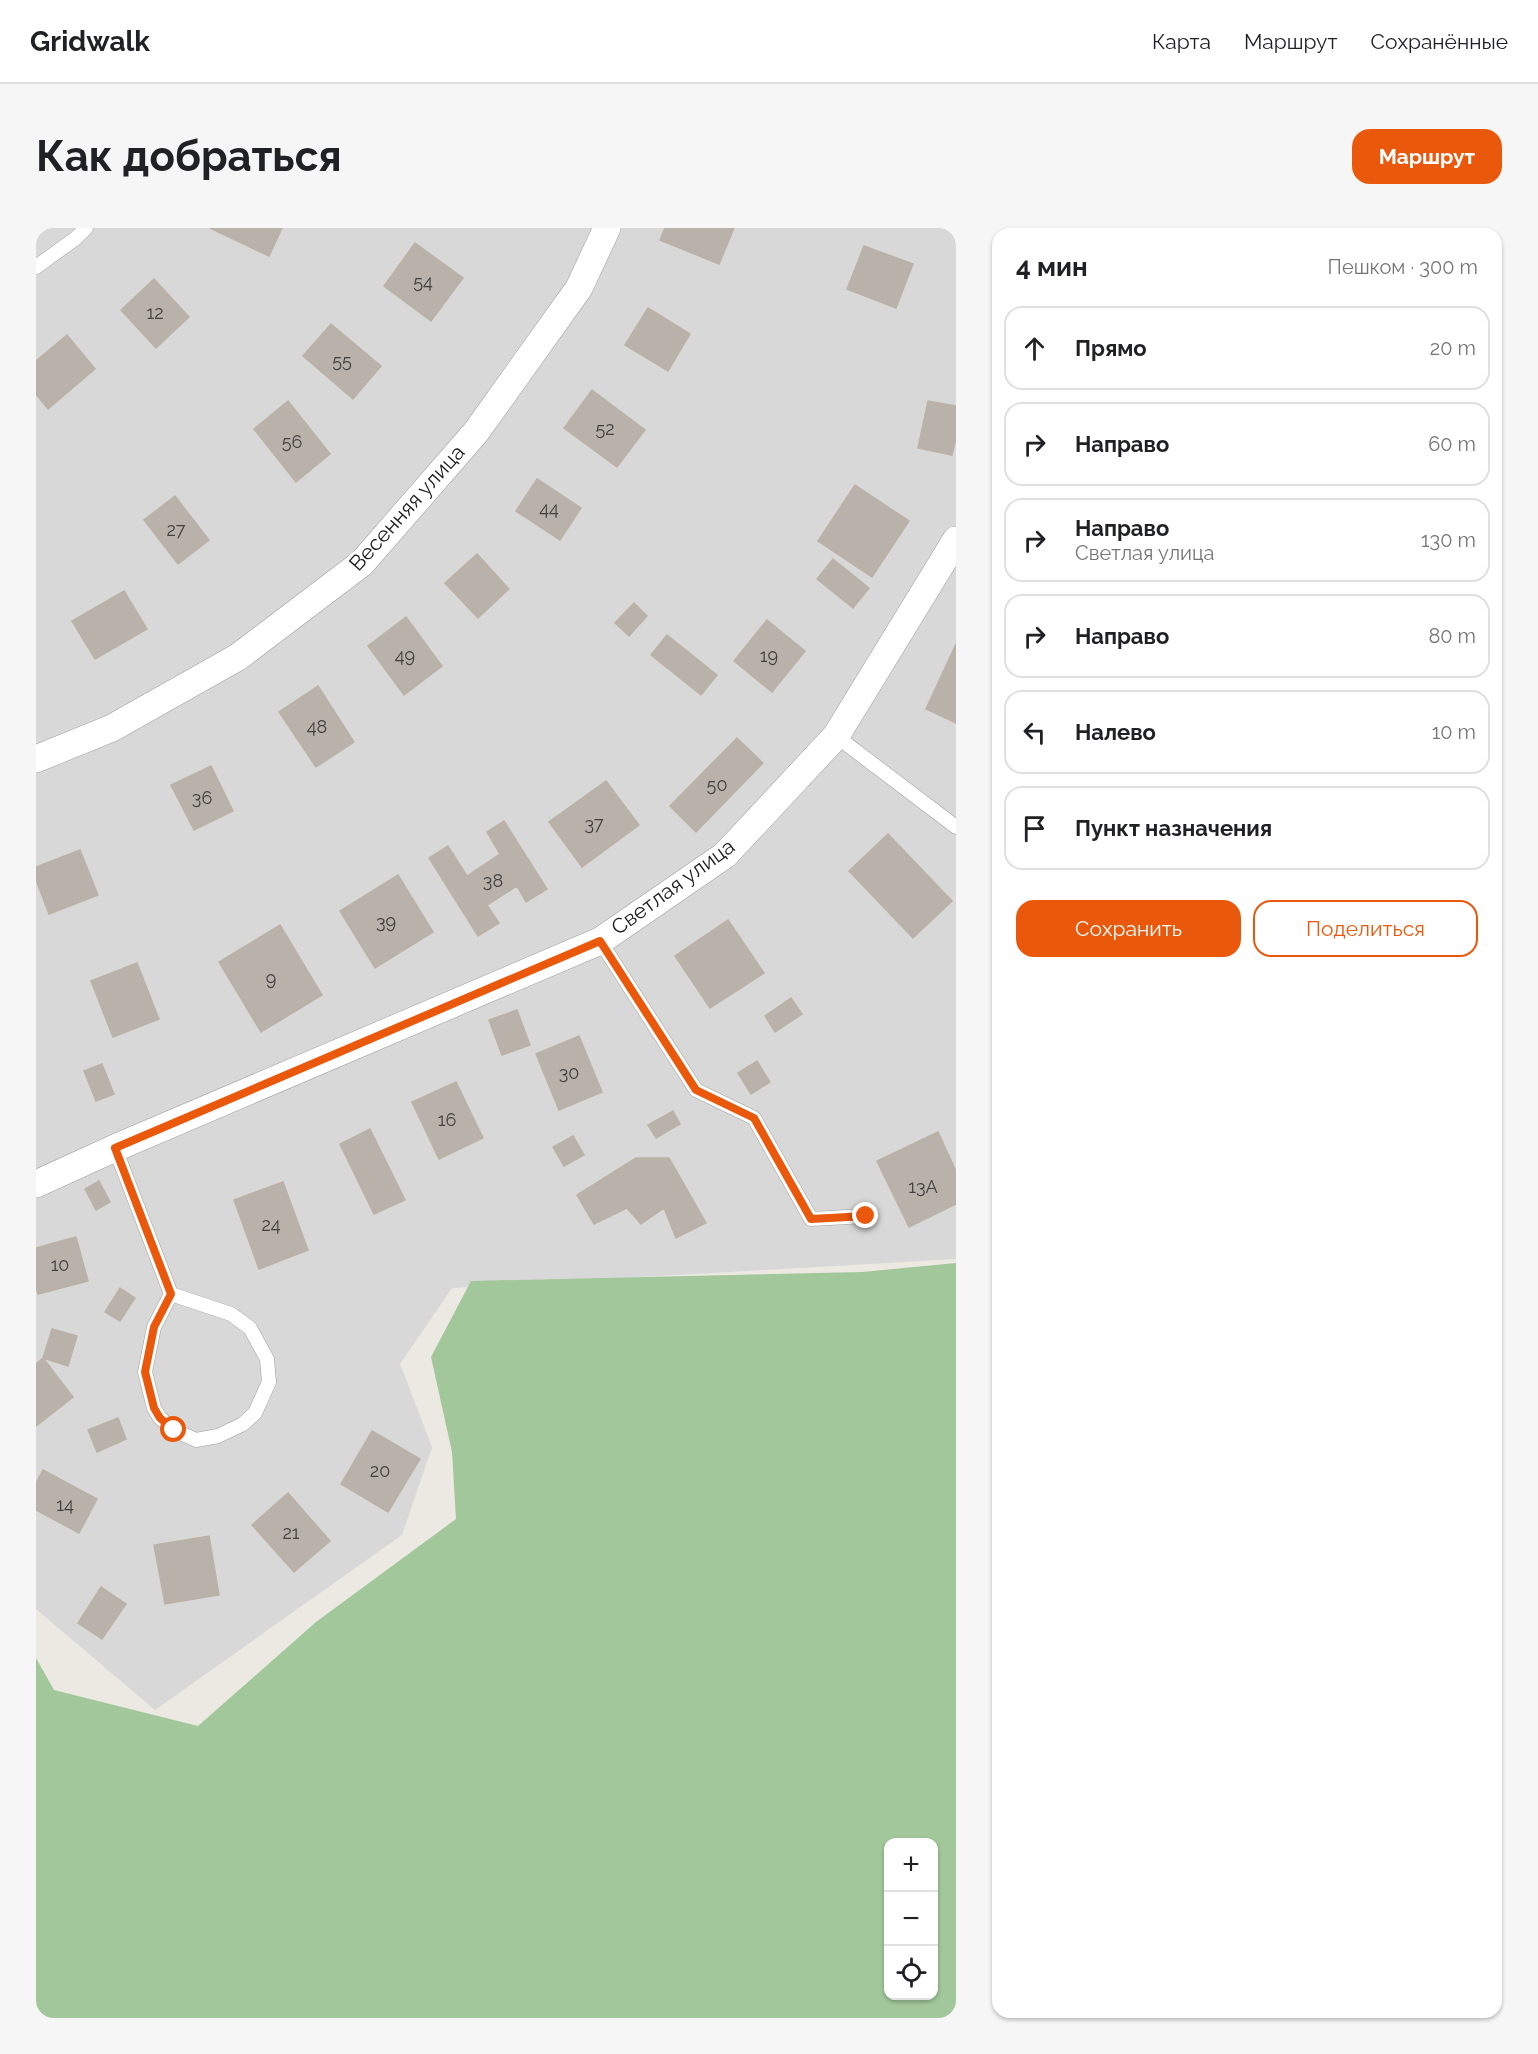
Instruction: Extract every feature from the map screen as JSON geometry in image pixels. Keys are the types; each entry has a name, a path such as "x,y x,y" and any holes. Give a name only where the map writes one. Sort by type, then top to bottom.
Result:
{"street":[{"name":"Весенняя улица","path":"36,759 112,728 237,657 362,563 476,432 579,288 607,228"},
{"name":"Светлая улица","path":"36,1184 115,1148 600,941 725,855 836,736 956,540"}],"lane":[{"path":"36,267 86,228"},
{"path":"836,736 956,827"},
{"path":"600,941 696,1090 754,1118 811,1219 866,1216"},
{"path":"115,1148 171,1294 154,1327 145,1372 154,1408 160,1418 174,1430 196,1440 218,1436 243,1424 255,1413 269,1382 267,1359 250,1328 231,1314 171,1294"}],"shaded area":[{"path":"36,228 956,228 956,1259 452,1288 400,1364 432,1447 402,1535 155,1710 36,1609"}],"green space":[{"path":"956,1263 956,2018 36,2018 36,1658 54,1690 198,1726 316,1622 456,1519 452,1452 431,1357 471,1281 862,1272"}],"building":[{"path":"210,228 282,228 269,256"},
{"path":"665,228 734,228 719,264 660,240"},
{"path":"415,243 463,278 431,321 384,286"},
{"path":"864,246 913,264 896,308 847,289"},
{"path":"154,279 189,317 156,348 121,310"},
{"path":"648,308 690,334 668,371 625,345"},
{"path":"331,324 381,366 353,399 303,356"},
{"path":"67,335 95,369 48,409 36,394 36,361"},
{"path":"592,390 645,430 617,467 564,428"},
{"path":"288,401 330,454 296,482 254,429"},
{"path":"928,401 956,406 956,438 952,455 918,448"},
{"path":"537,479 581,508 560,540 516,511"},
{"path":"855,485 909,521 872,577 818,541"},
{"path":"175,496 209,540 178,564 144,520"},
{"path":"477,554 509,589 478,618 445,583"},
{"path":"833,559 869,588 853,608 817,579"},
{"path":"124,591 147,629 95,659 72,621"},
{"path":"634,603 647,616 629,636 615,623"},
{"path":"406,617 442,666 404,695 368,646"},
{"path":"767,620 805,651 772,692 734,661"},
{"path":"667,635 717,675 701,695 651,655"},
{"path":"956,644 956,723 926,709"},
{"path":"318,686 354,742 316,767 279,712"},
{"path":"737,738 763,763 696,832 670,806"},
{"path":"211,766 233,811 194,830 171,785"},
{"path":"606,781 639,825 582,867 549,822"},
{"path":"504,821 547,889 526,902 517,886 487,905 499,923 478,936 429,858 448,846 467,876 500,854 487,832"},
{"path":"888,834 952,901 913,938 849,871"},
{"path":"80,850 98,895 49,914 36,880 36,867"},
{"path":"398,875 433,932 375,968 340,911"},
{"path":"728,920 764,973 710,1008 675,956"},
{"path":"280,925 322,995 261,1032 219,962"},
{"path":"137,963 159,1019 113,1037 91,981"},
{"path":"791,998 802,1014 775,1032 765,1016"},
{"path":"517,1010 530,1045 502,1055 489,1020"},
{"path":"579,1036 602,1092 559,1110 536,1054"},
{"path":"757,1061 770,1082 751,1094 738,1073"},
{"path":"102,1064 114,1094 96,1101 84,1071"},
{"path":"456,1082 483,1138 439,1159 412,1102"},
{"path":"673,1111 680,1124 656,1138 648,1125"},
{"path":"370,1129 405,1200 374,1214 340,1144"},
{"path":"938,1132 956,1171 956,1204 909,1227 877,1161"},
{"path":"573,1136 584,1155 564,1166 553,1147"},
{"path":"636,1158 669,1158 706,1223 676,1238 664,1208 641,1224 627,1208 594,1224 577,1195"},
{"path":"99,1181 110,1202 96,1210 85,1189"},
{"path":"283,1182 308,1250 259,1269 234,1200"},
{"path":"76,1237 88,1281 38,1294 36,1248"},
{"path":"120,1288 135,1298 120,1321 105,1312"},
{"path":"52,1329 77,1336 68,1366 43,1358"},
{"path":"43,1358 73,1397 36,1426 36,1364"},
{"path":"118,1418 126,1439 97,1452 88,1430"},
{"path":"372,1431 420,1459 388,1512 341,1484"},
{"path":"43,1470 97,1499 79,1533 36,1510 36,1483"},
{"path":"288,1493 330,1541 294,1572 252,1525"},
{"path":"209,1536 219,1595 165,1604 154,1545"},
{"path":"101,1587 126,1604 102,1639 78,1623"}],"route":[{"path":"174,1430 160,1418 154,1408 145,1372 154,1327 171,1294 115,1148 600,941 696,1090 754,1118 811,1219 866,1216"}]}
